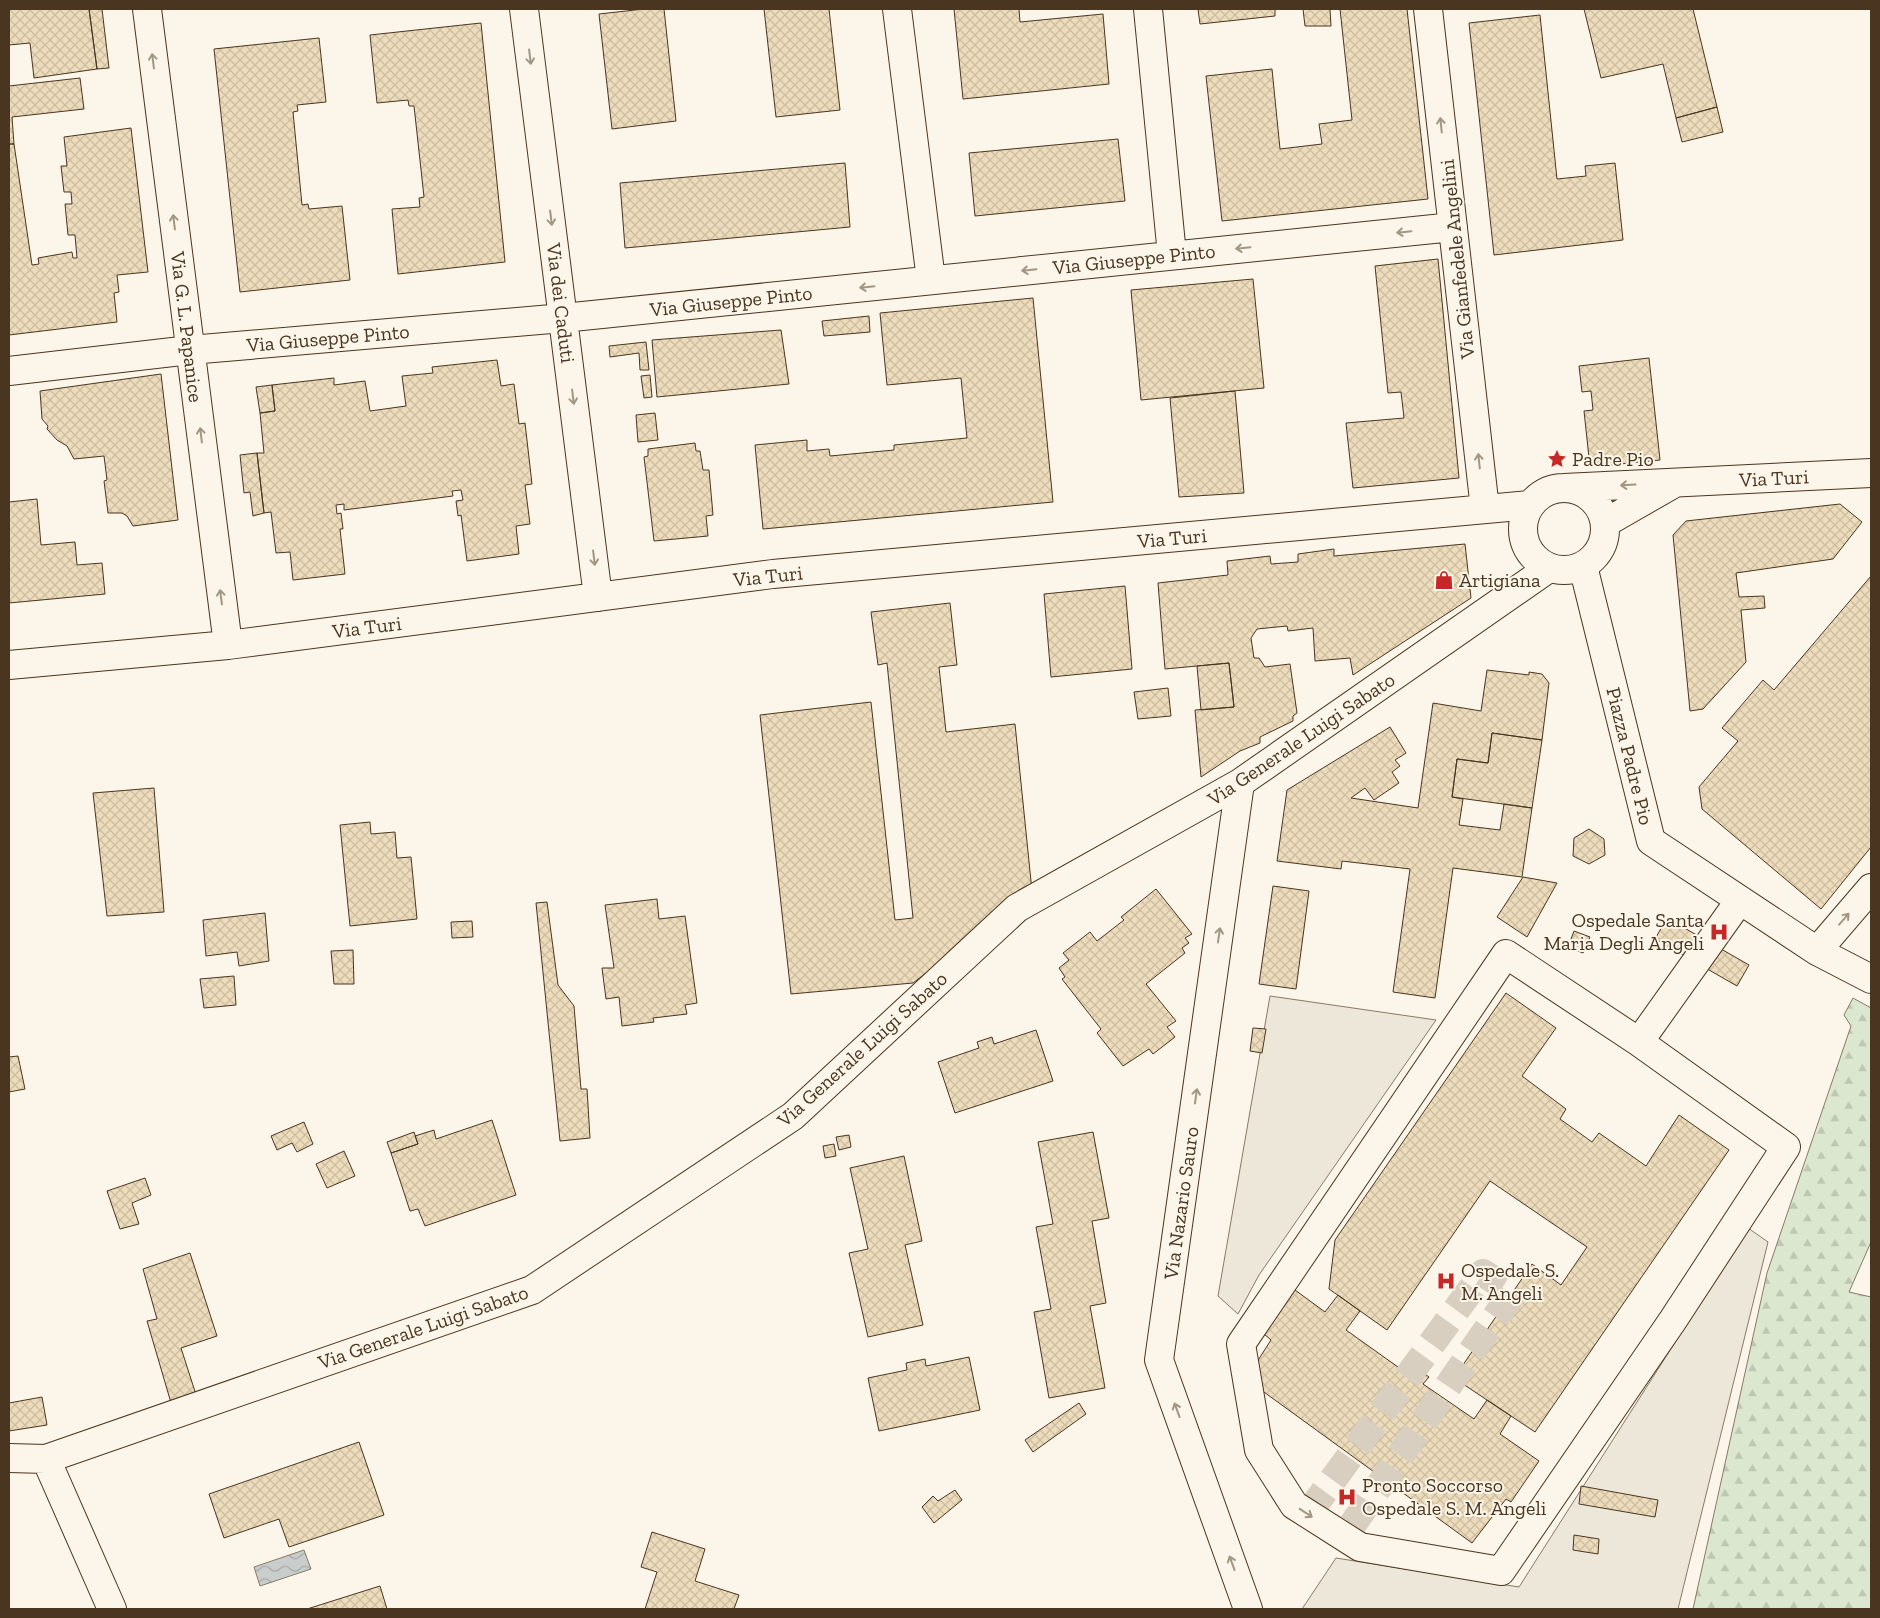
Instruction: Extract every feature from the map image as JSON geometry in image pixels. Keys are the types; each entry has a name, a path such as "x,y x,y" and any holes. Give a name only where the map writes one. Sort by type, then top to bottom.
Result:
{"street":[{"name":"Via G. L. Papanice","path":"147,9 228,645"},
{"name":"Via dei Caduti","path":"524,9 598,597"},
{"path":"897,9 931,280"},
{"path":"1148,9 1172,255"},
{"name":"Via Gianfedele Angelini","path":"1428,9 1485,509"},
{"name":"Via Giuseppe Pinto","path":"9,371 190,350 563,318 1453,227"},
{"name":"Via Turi","path":"1564,488 1871,473"},
{"name":"Via Turi","path":"1605,524 1676,482"},
{"path":"1564,488 1586,495 1598,507 1605,524 1605,536 1593,559 1583,566 1561,571 1549,568 1538,562 1530,553 1524,541 1524,516 1530,505 1540,496 1551,490 1564,488"},
{"name":"Via Turi","path":"9,665 228,645 783,573 1530,505"},
{"name":"Piazza Padre Pio","path":"1583,566 1651,841 1816,951 1871,979"},
{"name":"Via Generale Luigi Sabato","path":"9,1458 46,1459 532,1290 793,1116 1017,908 1240,784 1549,568"},
{"name":"Via Nazario Sauro","path":"1240,784 1159,1360 1248,1609"},
{"path":"1816,951 1871,888"},
{"path":"1639,1042 1740,900"},
{"path":"1506,954 1639,1042 1786,1147 1673,1320 1501,1571 1360,1547 1294,1505 1259,1450 1241,1344 1506,954"},
{"path":"46,1459 112,1609"}],"green space":[{"path":"1853,998 1871,1008 1871,1242 1849,1292 1871,1297 1871,1609 1693,1609 1767,1273 1851,1026 1844,1015"}],"shaded area":[{"path":"1270,996 1436,1020 1259,1275 1238,1314 1218,1296"},
{"path":"1748,1228 1768,1242 1678,1609 1302,1609 1336,1558 1519,1587"}],"water":[{"path":"304,1550 311,1569 260,1586 254,1567"}],"building":[{"path":"9,9 89,9 97,69 34,78 30,43 9,45"},
{"path":"89,9 102,9 109,68 97,69"},
{"path":"644,9 664,9 676,121 612,129 599,14"},
{"path":"764,9 829,9 840,110 776,117"},
{"path":"954,9 1019,9 1020,22 1103,14 1109,84 963,99"},
{"path":"1198,9 1275,9 1275,16 1200,24"},
{"path":"1303,9 1330,9 1331,26 1305,26"},
{"path":"1340,9 1407,9 1428,199 1222,221 1206,76 1272,69 1280,149 1322,144 1319,124 1352,120"},
{"path":"1584,9 1693,9 1717,107 1676,118 1663,64 1601,78"},
{"path":"1540,15 1557,179 1586,176 1585,166 1615,163 1623,240 1494,255 1469,23"},
{"path":"481,23 505,262 398,274 392,209 420,207 419,198 424,197 414,106 409,106 408,100 377,103 370,35"},
{"path":"319,38 326,102 297,105 298,111 293,112 302,205 308,204 309,209 342,206 350,280 240,292 214,49"},
{"path":"80,78 84,109 12,117 14,144 9,144 9,86"},
{"path":"1717,107 1723,132 1682,142 1676,118"},
{"path":"131,128 148,272 117,275 119,292 114,293 117,322 9,335 9,144 14,144 32,265 39,264 38,258 72,252 73,258 77,258 75,235 68,235 65,204 72,204 71,192 64,192 61,166 67,166 64,137"},
{"path":"1118,139 1125,201 975,216 969,153"},
{"path":"845,163 850,227 625,248 620,183"},
{"path":"1438,259 1459,478 1353,488 1346,423 1404,418 1401,392 1388,393 1375,266"},
{"path":"1253,279 1264,388 1141,400 1131,290"},
{"path":"1033,298 1053,502 763,529 755,445 807,440 807,451 829,449 830,456 894,450 894,445 967,438 961,378 887,385 880,313"},
{"path":"869,316 870,332 824,336 822,321"},
{"path":"781,330 789,384 657,397 652,340"},
{"path":"646,342 649,370 640,370 639,353 610,357 609,346"},
{"path":"1649,358 1660,460 1590,467 1584,411 1593,410 1591,391 1582,392 1579,366"},
{"path":"497,360 501,386 514,384 519,424 525,423 532,484 525,485 530,524 516,526 519,554 467,561 461,515 458,516 456,501 463,500 461,490 452,491 453,496 344,510 344,504 336,505 337,514 341,513 343,529 340,529 345,574 293,580 290,552 276,553 271,512 264,513 257,453 264,453 260,413 275,411 272,385 334,378 334,385 365,381 370,411 406,406 402,376 433,373 432,367"},
{"path":"161,374 178,520 133,526 127,516 122,513 108,513 104,481 107,480 104,456 74,459 67,446 57,440 47,429 48,426 42,419 40,391"},
{"path":"650,375 652,397 644,398 641,376"},
{"path":"272,385 275,411 260,413 256,387"},
{"path":"1235,391 1244,493 1179,497 1170,398"},
{"path":"655,413 658,440 638,442 636,415"},
{"path":"695,443 696,451 700,451 703,470 709,470 713,515 706,516 708,536 654,541 644,457 648,456 648,449"},
{"path":"257,453 264,513 253,516 250,492 244,493 240,455"},
{"path":"37,499 41,545 75,542 77,565 102,563 105,594 9,603 9,502"},
{"path":"1840,504 1862,522 1833,559 1736,573 1739,597 1764,596 1765,608 1741,610 1746,662 1703,709 1690,711 1673,535 1686,521"},
{"path":"1465,544 1471,598 1353,675 1350,658 1315,661 1313,628 1288,631 1287,626 1257,629 1251,638 1254,658 1259,658 1265,667 1290,664 1297,713 1293,716 1293,721 1260,737 1260,743 1240,751 1201,777 1195,710 1234,707 1229,663 1165,669 1158,583 1228,575 1227,561 1270,556 1271,564 1298,562 1298,554 1334,549 1334,556"},
{"path":"1871,576 1871,847 1821,909 1702,809 1699,787 1738,741 1722,728 1763,680 1774,690"},
{"path":"1125,586 1132,669 1051,677 1044,594"},
{"path":"950,603 957,665 939,667 946,732 1015,724 1032,891 913,983 791,994 760,715 871,702 895,920 913,918 887,663 878,665 871,612"},
{"path":"1229,663 1234,707 1201,710 1197,666"},
{"path":"1487,670 1529,675 1529,672 1542,674 1549,683 1542,740 1492,733 1488,763 1457,759 1452,797 1463,799 1459,825 1500,830 1504,804 1532,808 1522,877 1453,868 1435,998 1393,992 1410,869 1342,861 1341,869 1277,861 1287,790 1390,727 1406,753 1395,760 1400,766 1392,772 1399,783 1374,800 1365,788 1351,798 1418,808 1433,703 1481,711"},
{"path":"1168,688 1171,716 1138,719 1134,692"},
{"path":"1492,733 1542,740 1532,808 1452,797 1457,759 1488,763"},
{"path":"154,788 164,912 107,916 93,793"},
{"path":"370,822 371,834 395,832 397,858 411,857 417,919 350,926 340,825"},
{"path":"1589,829 1604,839 1605,855 1589,864 1573,856 1574,838"},
{"path":"1523,877 1557,883 1527,937 1497,917"},
{"path":"1273,886 1309,891 1296,989 1259,984"},
{"path":"1156,889 1192,934 1185,938 1189,943 1182,948 1185,953 1146,984 1176,1021 1167,1027 1175,1037 1153,1054 1149,1049 1123,1066 1097,1033 1101,1029 1062,979 1065,977 1059,968 1069,960 1063,953 1090,932 1097,941 1124,920 1121,917"},
{"path":"657,899 659,919 685,916 697,1003 685,1005 687,1014 653,1018 654,1022 622,1026 619,997 606,999 602,968 614,968 605,905"},
{"path":"547,902 558,985 574,1006 581,1089 587,1089 590,1138 560,1141 536,903"},
{"path":"265,913 269,961 239,966 237,952 206,956 203,920"},
{"path":"1667,918 1749,965 1737,986 1655,939"},
{"path":"472,921 473,937 452,938 451,922"},
{"path":"1574,931 1590,937 1583,953 1568,947"},
{"path":"353,950 354,984 334,984 331,951"},
{"path":"234,976 236,1005 204,1008 200,979"},
{"path":"1506,993 1556,1028 1522,1076 1566,1109 1560,1119 1592,1142 1599,1133 1646,1166 1679,1115 1729,1150 1535,1432 1454,1378 1532,1264 1561,1285 1587,1247 1490,1181 1387,1330 1329,1289 1335,1240"},
{"path":"1253,1028 1266,1029 1262,1053 1250,1051"},
{"path":"1036,1030 1053,1081 955,1113 938,1062 979,1048 977,1042 992,1037 994,1044"},
{"path":"18,1056 25,1089 9,1092 9,1057"},
{"path":"492,1120 516,1195 425,1226 418,1209 410,1211 391,1153 418,1144 415,1136 434,1130 436,1139"},
{"path":"304,1122 313,1144 297,1152 292,1143 277,1150 271,1136"},
{"path":"414,1132 418,1144 391,1153 387,1142"},
{"path":"1093,1132 1109,1218 1092,1221 1106,1303 1090,1306 1105,1388 1049,1398 1034,1312 1051,1309 1036,1227 1053,1224 1038,1142"},
{"path":"849,1135 851,1147 839,1150 836,1137"},
{"path":"834,1144 836,1156 825,1158 823,1146"},
{"path":"344,1151 355,1176 327,1188 316,1164"},
{"path":"904,1156 922,1241 905,1245 923,1325 868,1337 849,1253 868,1249 850,1168"},
{"path":"145,1178 151,1195 132,1203 139,1224 120,1229 107,1191"},
{"path":"190,1253 217,1336 181,1348 199,1404 174,1413 147,1321 157,1319 143,1269"},
{"path":"1295,1290 1325,1312 1338,1295 1360,1311 1346,1330 1405,1372 1411,1364 1429,1377 1423,1384 1474,1419 1487,1400 1511,1416 1500,1434 1539,1461 1511,1502 1506,1499 1472,1543 1246,1379 1271,1340 1264,1334"},
{"path":"969,1357 980,1410 879,1431 868,1378 907,1370 906,1363 925,1359 926,1366"},
{"path":"42,1397 47,1425 9,1431 9,1403"},
{"path":"1079,1403 1086,1414 1033,1452 1025,1440"},
{"path":"359,1442 384,1515 289,1547 279,1519 224,1538 209,1494"},
{"path":"1581,1486 1658,1500 1655,1517 1579,1504"},
{"path":"955,1490 962,1500 934,1523 922,1507 933,1496 938,1501"},
{"path":"652,1532 705,1549 695,1581 739,1595 734,1609 645,1609 657,1572 641,1567"},
{"path":"1574,1535 1599,1539 1598,1554 1573,1550"},
{"path":"380,1586 387,1609 307,1609"}],"tunnel":[{"path":"1308,1514 1483,1273 1513,1292 1344,1537"}],"place":[{"name":"Padre Pio","path":"1557,459"},
{"name":"Artigiana","path":"1444,580"},
{"name":"Ospedale Santa Maria Degli Angeli","path":"1719,932"},
{"name":"Ospedale S. M. Angeli","path":"1446,1281"},
{"name":"Pronto Soccorso Ospedale S. M. Angeli","path":"1347,1497"}]}
